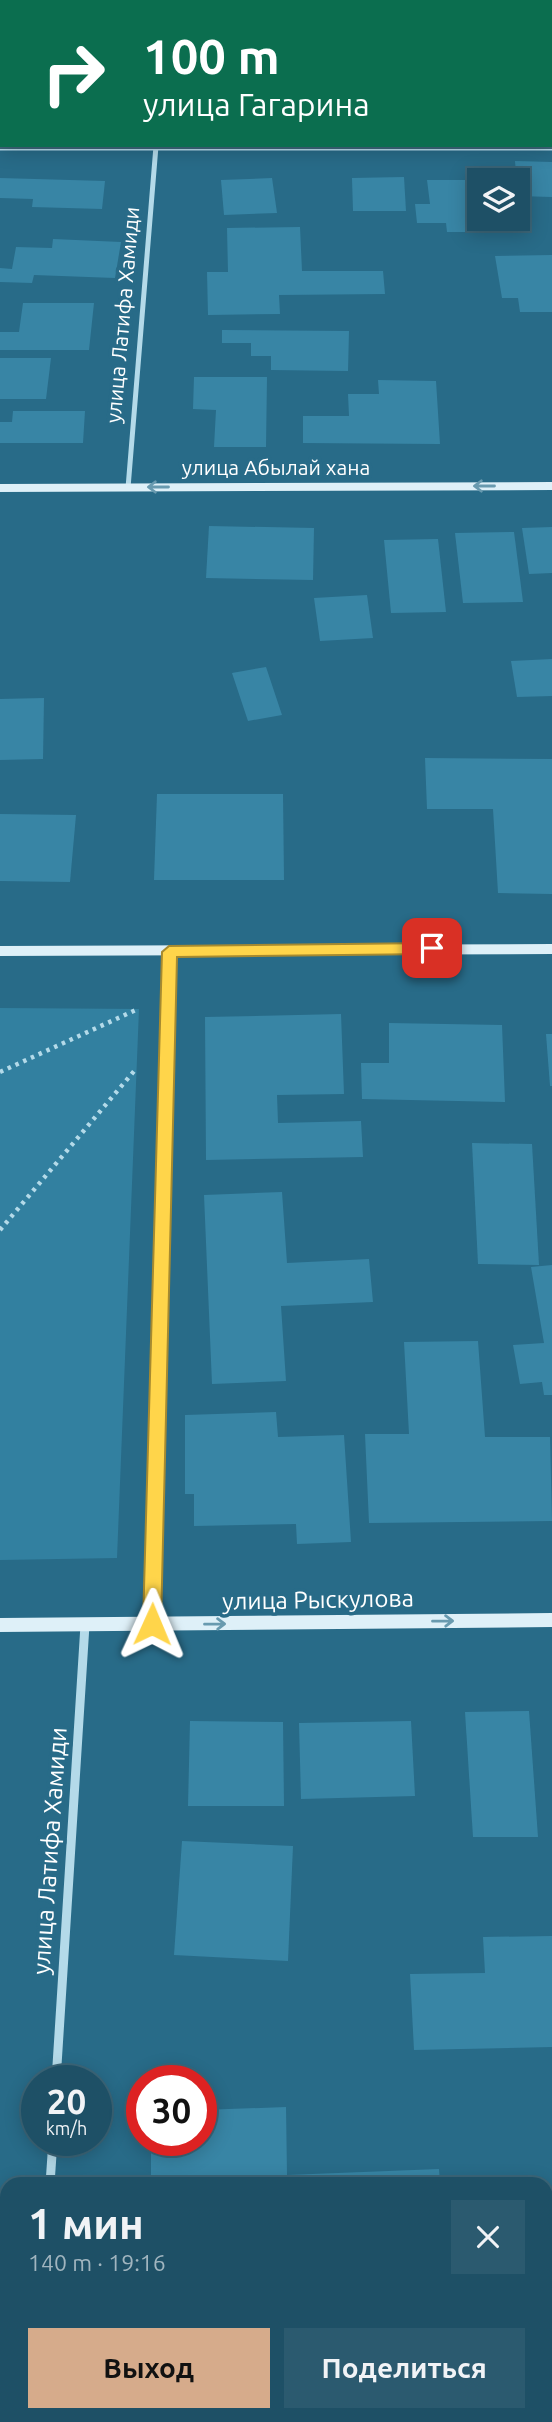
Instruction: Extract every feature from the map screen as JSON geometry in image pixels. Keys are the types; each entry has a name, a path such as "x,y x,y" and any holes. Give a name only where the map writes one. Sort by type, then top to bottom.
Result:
{"main road":[{"name":"улица Абылай хана","path":"0,488 552,486"},
{"path":"0,951 552,948"},
{"name":"улица Рыскулова","path":"0,1626 552,1620"}],"street":[{"name":"улица Латифа Хамиди","path":"128,488 156,147"},
{"path":"0,148 552,148"},
{"path":"152,1624 169,952"},
{"name":"улица Латифа Хамиди","path":"58,2065 85,1625"},
{"path":"50,2177 52,2156"}],"path":[{"path":"0,1072 169,998"},
{"path":"0,1230 168,1033"}],"shaded area":[{"path":"0,1008 139,1009 117,1558 0,1560"}],"building":[{"path":"515,161 552,162 552,197 530,196 530,168 516,168"},
{"path":"404,177 406,211 353,211 352,178"},
{"path":"0,178 105,181 102,209 32,207 33,199 0,198"},
{"path":"272,178 277,213 224,215 221,180"},
{"path":"427,180 467,180 467,231 475,232 447,232 446,223 417,223 415,204 430,204"},
{"path":"300,227 302,271 383,271 385,294 279,295 280,314 208,315 207,272 228,272 227,228"},
{"path":"53,239 121,242 115,278 34,275 32,283 0,282 0,268 12,269 16,247 52,248"},
{"path":"552,255 552,312 520,312 518,298 502,298 495,256"},
{"path":"23,303 94,303 89,350 0,350 0,332 19,332"},
{"path":"222,330 349,331 348,371 271,370 271,356 251,356 251,343 222,343"},
{"path":"0,358 51,358 46,399 0,399"},
{"path":"194,377 267,377 266,447 214,447 216,410 193,409"},
{"path":"378,380 436,381 440,444 303,443 303,416 349,416 348,394 379,394"},
{"path":"13,411 85,411 83,443 0,443 0,422 12,422"},
{"path":"209,526 314,528 313,580 206,578"},
{"path":"552,527 552,573 529,574 522,528"},
{"path":"514,532 523,602 463,603 455,533"},
{"path":"438,539 446,612 391,613 384,540"},
{"path":"367,595 373,638 320,641 314,598"},
{"path":"552,659 552,696 517,697 511,661"},
{"path":"266,667 282,715 248,721 232,673"},
{"path":"44,698 43,759 0,760 0,699"},
{"path":"425,758 552,759 552,894 498,893 493,809 427,809"},
{"path":"157,794 283,794 284,880 154,880"},
{"path":"0,814 76,815 70,882 0,881"},
{"path":"341,1014 344,1094 277,1095 278,1123 361,1121 363,1157 206,1160 205,1017"},
{"path":"389,1023 502,1025 505,1102 362,1099 361,1063 389,1063"},
{"path":"546,1034 552,1034 552,1086 550,1086"},
{"path":"472,1143 532,1144 539,1265 478,1264"},
{"path":"282,1192 287,1263 369,1259 373,1302 281,1306 286,1381 212,1384 204,1195"},
{"path":"552,1265 552,1395 544,1395 542,1382 520,1384 513,1345 544,1343 531,1267"},
{"path":"478,1341 485,1437 550,1437 552,1521 369,1523 365,1434 409,1434 404,1342"},
{"path":"276,1412 278,1437 344,1435 351,1542 297,1544 296,1524 194,1526 194,1494 185,1494 185,1415"},
{"path":"529,1711 538,1837 473,1837 465,1712"},
{"path":"190,1721 283,1722 284,1806 188,1806"},
{"path":"411,1721 415,1796 301,1799 299,1723"},
{"path":"182,1841 293,1846 288,1961 174,1955"},
{"path":"552,1936 552,2047 414,2050 410,1974 485,1973 483,1937"},
{"path":"286,2107 287,2175 439,2169 440,2177 151,2177 151,2156 217,2156 217,2109"}],"route":[{"path":"152,1624 169,952 432,948"}]}
